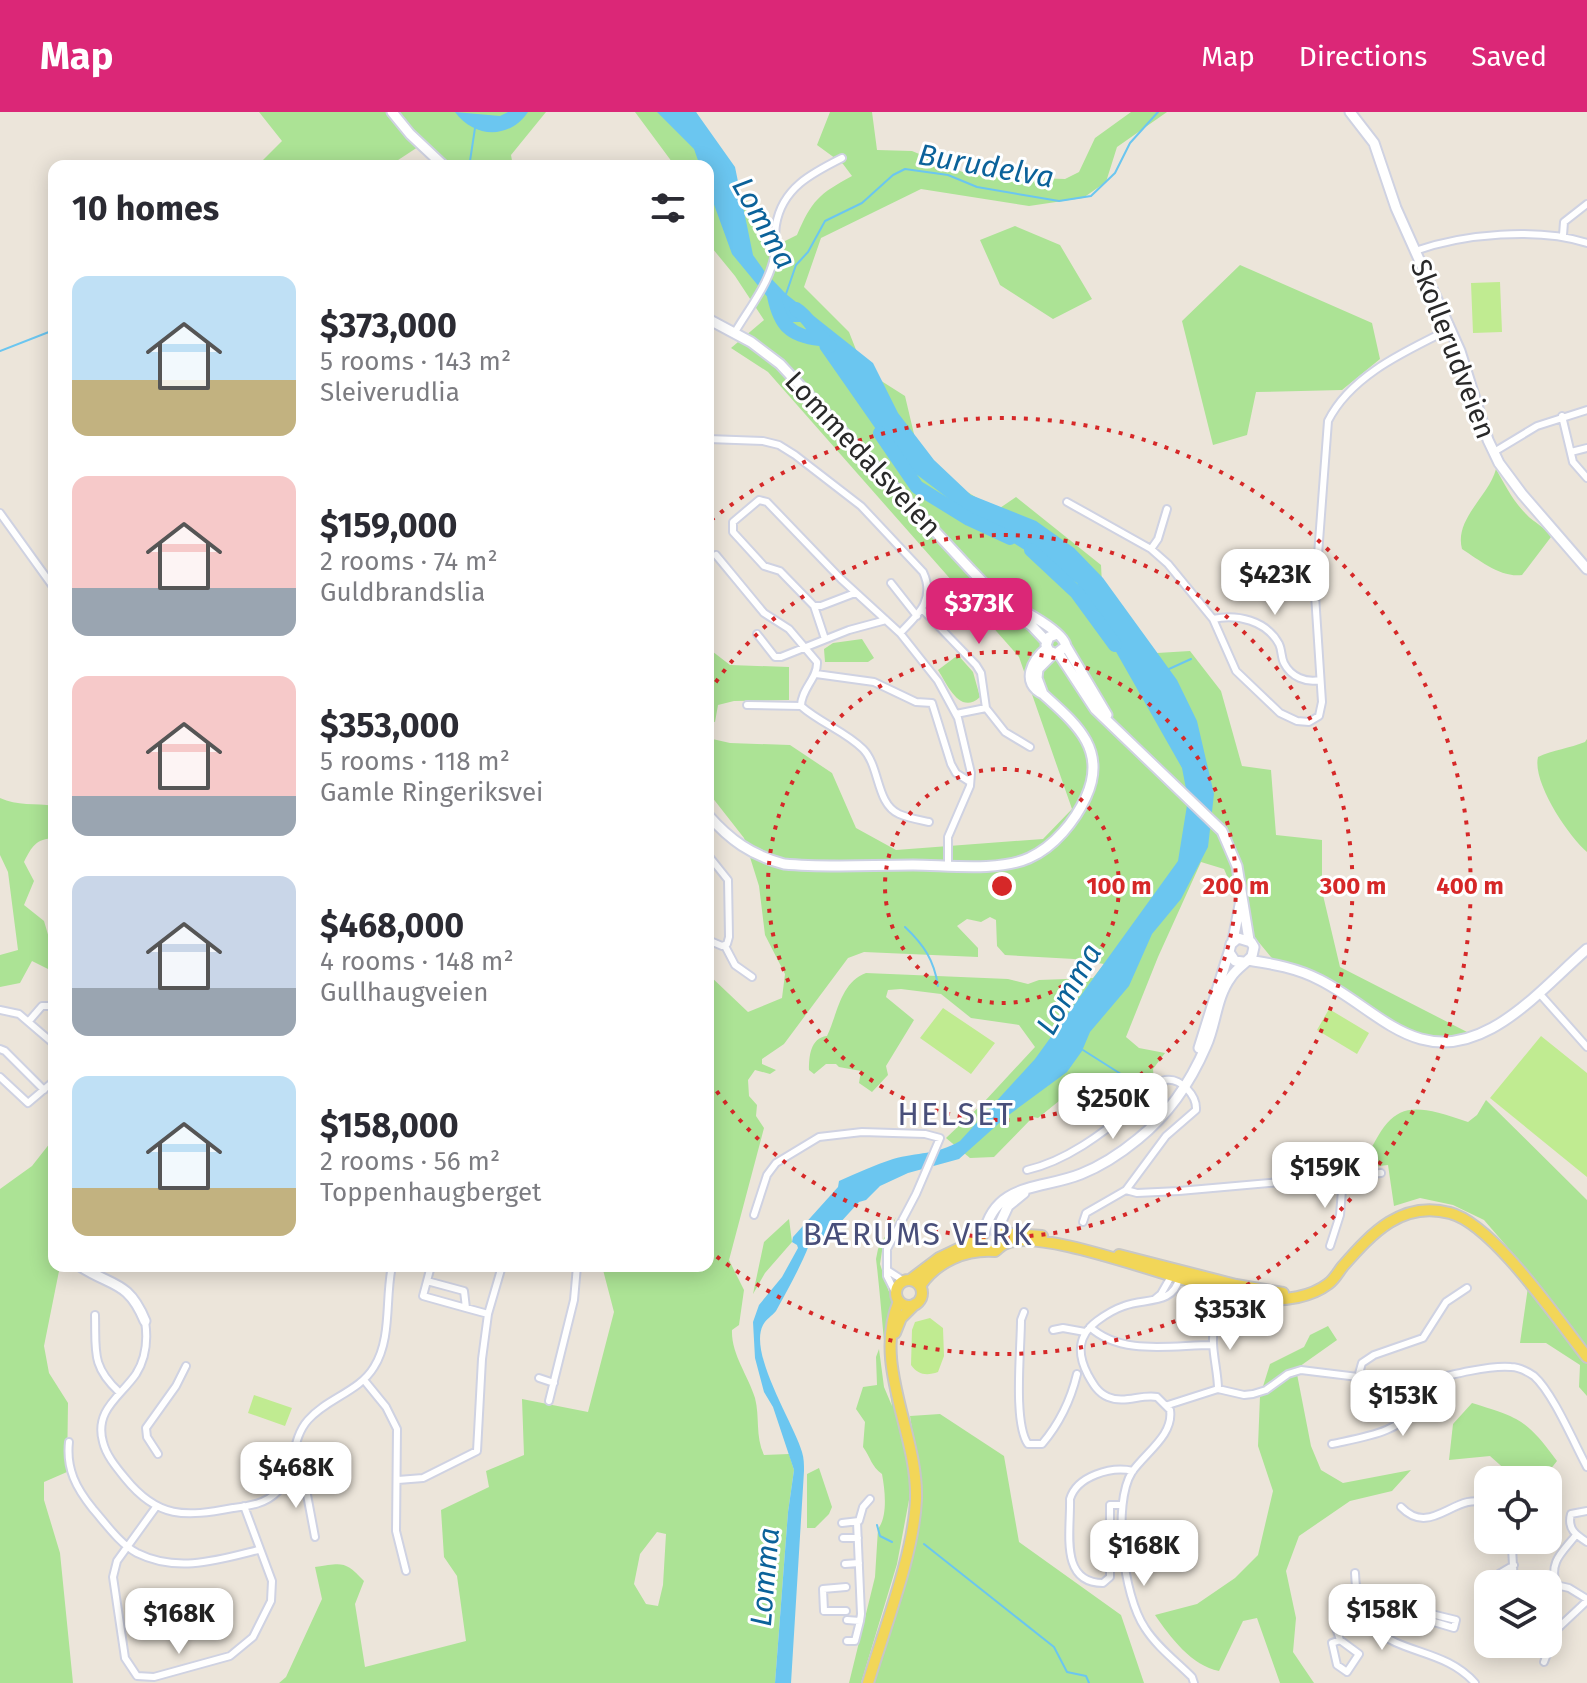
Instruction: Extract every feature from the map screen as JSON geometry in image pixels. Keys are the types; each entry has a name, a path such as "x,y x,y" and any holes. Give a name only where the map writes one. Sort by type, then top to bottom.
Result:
{"main road":[{"path":"392,112 438,160"},
{"name":"Skollerudveien","path":"1350,112 1374,143 1396,208 1466,367 1494,452 1522,494 1587,569"},
{"name":"Lommedalsveien","path":"714,322 766,352 792,376 961,560 1054,649 1095,709 1222,831 1234,855 1242,888"},
{"name":"Lommedalsveien","path":"1006,604 1018,607 1064,638 1054,649"},
{"path":"714,822 730,839 753,854 784,864 948,866 1003,864 1028,859 1054,841 1082,805 1093,778 1091,751 1081,731 1032,685 1030,672 1036,658 1054,649 1049,637 1057,634"},
{"path":"1196,1063 1239,920 1242,888"},
{"path":"985,1250 983,1236 986,1225 998,1204 1021,1189 1082,1173 1129,1146 1160,1118 1184,1087 1206,1047 1223,991 1253,955 1242,888"},
{"path":"1233,940 1241,937 1276,963 1327,984 1394,1030 1428,1040 1448,1041 1482,1033 1506,1020 1587,949"},
{"path":"1229,952 1235,961 1276,963"},
{"path":"1002,1245 997,1232 1008,1206 1034,1187"},
{"path":"868,1683 915,1515 914,1468 890,1356 890,1332 898,1298 896,1290 944,1262 985,1250 995,1251 1002,1245 1033,1241 1057,1243 1175,1276 1276,1293 1306,1289 1333,1277 1370,1234 1396,1217 1425,1210 1456,1214 1481,1229 1499,1247 1587,1357"},
{"path":"911,1282 939,1258 997,1232 1068,1241 1175,1276"},
{"path":"94,1272 126,1290 145,1321"},
{"path":"892,1367 898,1323 922,1296 911,1282"},
{"path":"898,1298 906,1305 915,1304"}],"street":[{"path":"735,332 769,273 775,255 776,221 783,203 794,187 813,172 842,158"},
{"path":"1563,235 1564,222 1587,204"},
{"path":"1415,251 1469,237 1563,235 1587,243"},
{"path":"1067,502 1151,549 1168,564 1213,619 1236,671 1280,713 1297,721 1309,722 1319,716 1322,702 1315,595 1328,421 1343,397 1373,372 1450,329"},
{"path":"1494,452 1537,426 1587,410"},
{"path":"1562,416 1576,466 1587,478"},
{"path":"714,439 763,441 779,445 855,500 923,572 928,591 920,612 900,633"},
{"path":"1571,452 1587,448"},
{"path":"825,639 814,606 780,571 764,566 733,532 733,522 759,500 767,502 855,593 900,633 938,681 956,714 969,756 970,782 948,837 948,866"},
{"path":"1151,549 1158,539 1167,509"},
{"path":"0,513 48,580"},
{"path":"716,555 764,613 789,629 817,662 816,674 803,693 801,706"},
{"path":"891,583 976,665 981,673 986,708 1005,732 1030,747"},
{"path":"814,606 855,593"},
{"path":"1213,619 1245,617 1266,629 1279,644 1284,664 1298,678 1310,683 1320,680"},
{"path":"757,634 775,657 886,620"},
{"path":"816,674 874,682 916,702 932,703 951,764 956,773 970,782"},
{"path":"747,705 801,706 851,738 867,753 892,810 929,822"},
{"path":"956,714 986,708"},
{"path":"714,862 728,880 729,937 725,946"},
{"path":"714,944 725,946"},
{"path":"725,946 735,965 752,977"},
{"path":"1538,992 1587,1047"},
{"path":"29,1021 42,1006 48,1006"},
{"path":"0,1010 19,1014 48,1038"},
{"path":"0,1049 44,1090"},
{"path":"0,1077 28,1103 48,1086"},
{"path":"1027,1170 1044,1166 1079,1147 1135,1107 1156,1084 1171,1080 1192,1093 1197,1102 1196,1110 1166,1136 1126,1190 1086,1213 1083,1222"},
{"path":"754,1215 767,1175 776,1163 819,1137 862,1132 925,1134 940,1138 911,1205 891,1239 885,1260 889,1283 898,1298"},
{"path":"1126,1190 1137,1193 1179,1191 1381,1173"},
{"path":"1330,1246 1340,1215 1343,1178"},
{"path":"887,1269 911,1282"},
{"path":"145,1321 147,1341 137,1372 105,1412 101,1431 110,1458 132,1487 156,1507 188,1515 244,1506 271,1497 284,1484 296,1438 307,1421 319,1409 364,1380 375,1366 383,1344 391,1272"},
{"path":"429,1272 423,1296 488,1314"},
{"path":"398,1480 423,1478 477,1451 479,1379 488,1314 500,1272"},
{"path":"549,1401 574,1300 576,1272"},
{"path":"1175,1276 1155,1299 1123,1306 1088,1329 1079,1350 1081,1360 1101,1393 1116,1399 1157,1397 1168,1405 1170,1423 1133,1471 1121,1505 1126,1572 1138,1617 1194,1683"},
{"path":"427,1281 464,1291 466,1308"},
{"path":"1467,1288 1446,1302 1423,1338 1366,1359 1358,1370 1361,1384 1374,1391 1499,1367 1521,1369 1544,1388 1587,1467"},
{"path":"1024,1312 1021,1320 1018,1396 1022,1436 1028,1444 1042,1444 1050,1434 1069,1400 1077,1374"},
{"path":"95,1315 97,1361 102,1377 119,1392"},
{"path":"1218,1389 1218,1365 1212,1332 1219,1322 1245,1317"},
{"path":"1053,1330 1088,1329 1122,1344 1212,1345"},
{"path":"158,1454 147,1437 146,1428 176,1386 186,1366"},
{"path":"1168,1405 1218,1389 1253,1394 1301,1370 1358,1377"},
{"path":"539,1378 554,1383"},
{"path":"364,1380 395,1422 398,1437 396,1531 406,1571"},
{"path":"1332,1444 1382,1432 1403,1421 1420,1403 1419,1384"},
{"path":"69,1442 70,1470 81,1494 127,1546 144,1556 192,1565 258,1550"},
{"path":"1121,1505 1110,1505 1110,1577 1103,1583 1082,1579 1073,1569 1072,1492 1092,1477 1110,1469 1133,1471"},
{"path":"287,1474 305,1484 315,1537"},
{"path":"847,1641 855,1641 860,1621 857,1522 870,1499"},
{"path":"1401,1507 1416,1518 1433,1518 1474,1500"},
{"path":"156,1507 117,1561 113,1577 125,1658 137,1676 154,1677 230,1656 253,1637 264,1617 272,1581 244,1506"},
{"path":"1587,1511 1571,1514 1570,1523 1576,1535 1587,1542"},
{"path":"842,1523 857,1522"},
{"path":"1553,1570 1554,1564 1576,1535"},
{"path":"843,1538 858,1538"},
{"path":"1512,1554 1514,1570"},
{"path":"845,1564 859,1563"},
{"path":"1505,1570 1514,1565"},
{"path":"1355,1573 1361,1610 1383,1635 1406,1649 1457,1665 1475,1683"},
{"path":"1544,1662 1557,1629 1587,1600 1562,1586"},
{"path":"846,1611 824,1611 823,1589 860,1590"},
{"path":"1413,1628 1419,1611 1456,1620 1454,1628 1417,1617"},
{"path":"847,1620 860,1621"},
{"path":"1336,1628 1340,1640 1359,1654 1347,1672 1337,1665 1332,1643 1340,1640"}],"green space":[{"path":"259,112 546,112 511,155 512,160 437,160 421,145 398,160 263,160 282,141"},
{"path":"635,112 696,112 730,184 759,213 781,243 797,235 818,199 852,176 843,164 817,145 830,112 872,112 877,150 912,151 965,173 983,176 1065,179 1079,172 1095,138 1131,112 1167,112 1117,147 1106,182 1083,198 1029,206 921,189 821,238 804,287 849,332 864,370 905,396 918,451 964,490 997,510 1016,497 1101,565 1102,584 1157,653 1190,651 1221,691 1242,766 1271,770 1276,835 1322,840 1322,891 1340,967 1469,1033 1438,1041 1394,1030 1306,973 1276,963 1252,934 1224,869 1201,862 1126,1037 1139,1048 1165,1053 1153,1069 1154,1082 1114,1118 1080,1084 1038,1118 1033,1117 994,1157 970,1158 946,1138 1035,1047 1019,1025 971,1018 941,994 888,990 886,997 914,1020 886,1066 888,1075 872,1092 859,1083 861,1071 836,1064 826,1064 814,1074 809,1070 814,1044 827,1036 845,991 866,973 1008,979 1028,984 1039,980 1093,978 1104,964 1005,955 997,946 996,920 990,917 981,922 967,919 957,926 978,948 978,957 864,952 848,958 784,1044 762,1059 762,1064 776,1070 770,1074 755,1070 748,1080 749,1096 757,1105 756,1116 764,1128 729,1260 744,1290 739,1325 732,1330 732,1339 755,1398 761,1448 764,1455 789,1454 794,1470 775,1683 279,1683 286,1677 322,1599 315,1567 347,1566 364,1581 355,1604 365,1667 466,1641 457,1576 444,1557 441,1510 489,1487 486,1471 524,1455 522,1399 588,1412 614,1312 604,1272 714,1272 714,980 748,1012 782,998 785,974 765,935 759,886 744,838 714,800 714,739 730,743 790,745 832,773 856,828 896,850 1043,839 1072,809 1019,657 768,372 731,348 764,320 714,250 714,160 671,160","holes":["657,1532 666,1534 663,1585 658,1606 646,1604 634,1584 640,1554"]},
{"path":"1015,226 1060,245 1092,299 1053,319 1000,285 980,240"},
{"path":"1240,265 1372,323 1380,359 1342,390 1256,392 1247,435 1213,445 1182,321"},
{"path":"1500,282 1502,332 1473,333 1471,283"},
{"path":"1496,469 1517,504 1551,537 1522,575 1498,571 1462,549 1461,538 1467,518"},
{"path":"862,639 874,658 868,662 825,662 824,649 833,643"},
{"path":"714,653 730,665 789,667 789,700 734,701 718,705 715,722"},
{"path":"958,655 973,672 980,697 973,702 966,703 955,696 938,670"},
{"path":"1587,739 1587,852 1570,834 1553,808 1540,780 1538,757"},
{"path":"0,798 48,805 48,839 35,844 24,862 34,881 24,905 44,921 48,935 48,969 32,961 20,983 0,987 0,955 18,950 8,872 0,855"},
{"path":"943,1008 995,1043 971,1074 920,1038"},
{"path":"1329,1009 1369,1033 1357,1054 1317,1030"},
{"path":"1541,1036 1587,1073 1587,1177 1490,1098"},
{"path":"1486,1100 1587,1200 1587,1396 1579,1387 1580,1365 1546,1343 1520,1343 1530,1273 1484,1220 1453,1205 1420,1198 1394,1206 1388,1165 1362,1168 1382,1131 1401,1112 1428,1110 1468,1122 1477,1115"},
{"path":"48,1146 48,1272 59,1272 44,1346 49,1373 68,1403 67,1472 44,1482 44,1500 60,1553 73,1683 0,1683 0,1189 32,1166"},
{"path":"896,1217 880,1264 892,1301 888,1369 909,1473 909,1500 897,1564 861,1683 849,1683 875,1577 878,1529 885,1503 882,1474 863,1447 865,1422 856,1409 863,1387 877,1385 876,1357 879,1349 884,1387 892,1406 876,1259 878,1249"},
{"path":"789,1219 792,1242 765,1273 753,1294 764,1242"},
{"path":"930,1318 943,1328 944,1356 938,1372 926,1374 911,1365 912,1330 915,1322"},
{"path":"1328,1326 1337,1340 1296,1369 1311,1446 1321,1470 1343,1483 1411,1470 1392,1491 1350,1501 1299,1536 1286,1571 1296,1618 1293,1652 1314,1683 1280,1683 1257,1618 1243,1621 1219,1671 1209,1668 1182,1649 1155,1615 1197,1604 1235,1578 1258,1555 1273,1491 1258,1446 1260,1396 1270,1364 1304,1347 1310,1335"},
{"path":"254,1395 292,1408 285,1426 248,1413"},
{"path":"1472,1403 1501,1412 1529,1428 1557,1461 1553,1466 1501,1466 1490,1456 1449,1460 1453,1424"},
{"path":"940,1414 1004,1456 1019,1542 1121,1615 1144,1683 872,1683 919,1516 919,1473 910,1416"},
{"path":"819,1468 832,1507 815,1528 807,1528 807,1474"}],"water":[{"path":"455,112 500,116 508,112 528,112 511,127 492,132 472,127"},
{"path":"657,112 696,112 735,167 753,255 786,294 873,363 898,413 934,460 971,495 1036,521 1074,548 1103,578 1177,680 1197,721 1214,794 1208,847 1181,899 1152,934 1129,986 1090,1032 1082,1051 1067,1072 1006,1117 959,1159 908,1173 880,1186 866,1200 859,1202 829,1235 809,1245 776,1311 763,1325 760,1337 767,1370 804,1462 791,1683 775,1683 794,1470 773,1407 764,1392 755,1358 753,1322 759,1305 782,1277 798,1248 792,1242 793,1237 838,1187 839,1181 893,1159 935,1151 960,1141 1035,1059 1178,861 1188,799 1182,768 1077,583 974,518 916,474 887,445 820,349 814,322 788,322 732,254 714,204 714,160 698,160 694,149"}],"waterway":[{"name":"Burudelva","path":"786,294 796,265 808,252 825,221 862,203 893,175 905,169 948,175 977,187 1059,201 1091,196 1115,173 1130,143 1158,112"},
{"path":"470,160 475,128"},
{"name":"Lomma","path":"774,296 783,322 788,327 801,335 820,339"},
{"name":"Lomma","path":"796,309 830,346"},
{"path":"0,351 48,332"},
{"name":"Lomma","path":"880,433 917,487 969,519 1010,538"},
{"name":"Lomma","path":"1031,550 1077,593 1115,645"},
{"path":"1169,669 1191,659"},
{"path":"905,927 927,954 938,986"},
{"path":"1083,1050 1143,1088"},
{"path":"877,1525 880,1536 892,1542"},
{"path":"924,1544 1054,1647 1067,1672 1086,1676 1089,1683"}],"district":[{"name":"HELSET","path":"956,1114"},
{"name":"BÆRUMS VERK","path":"918,1234"}]}
